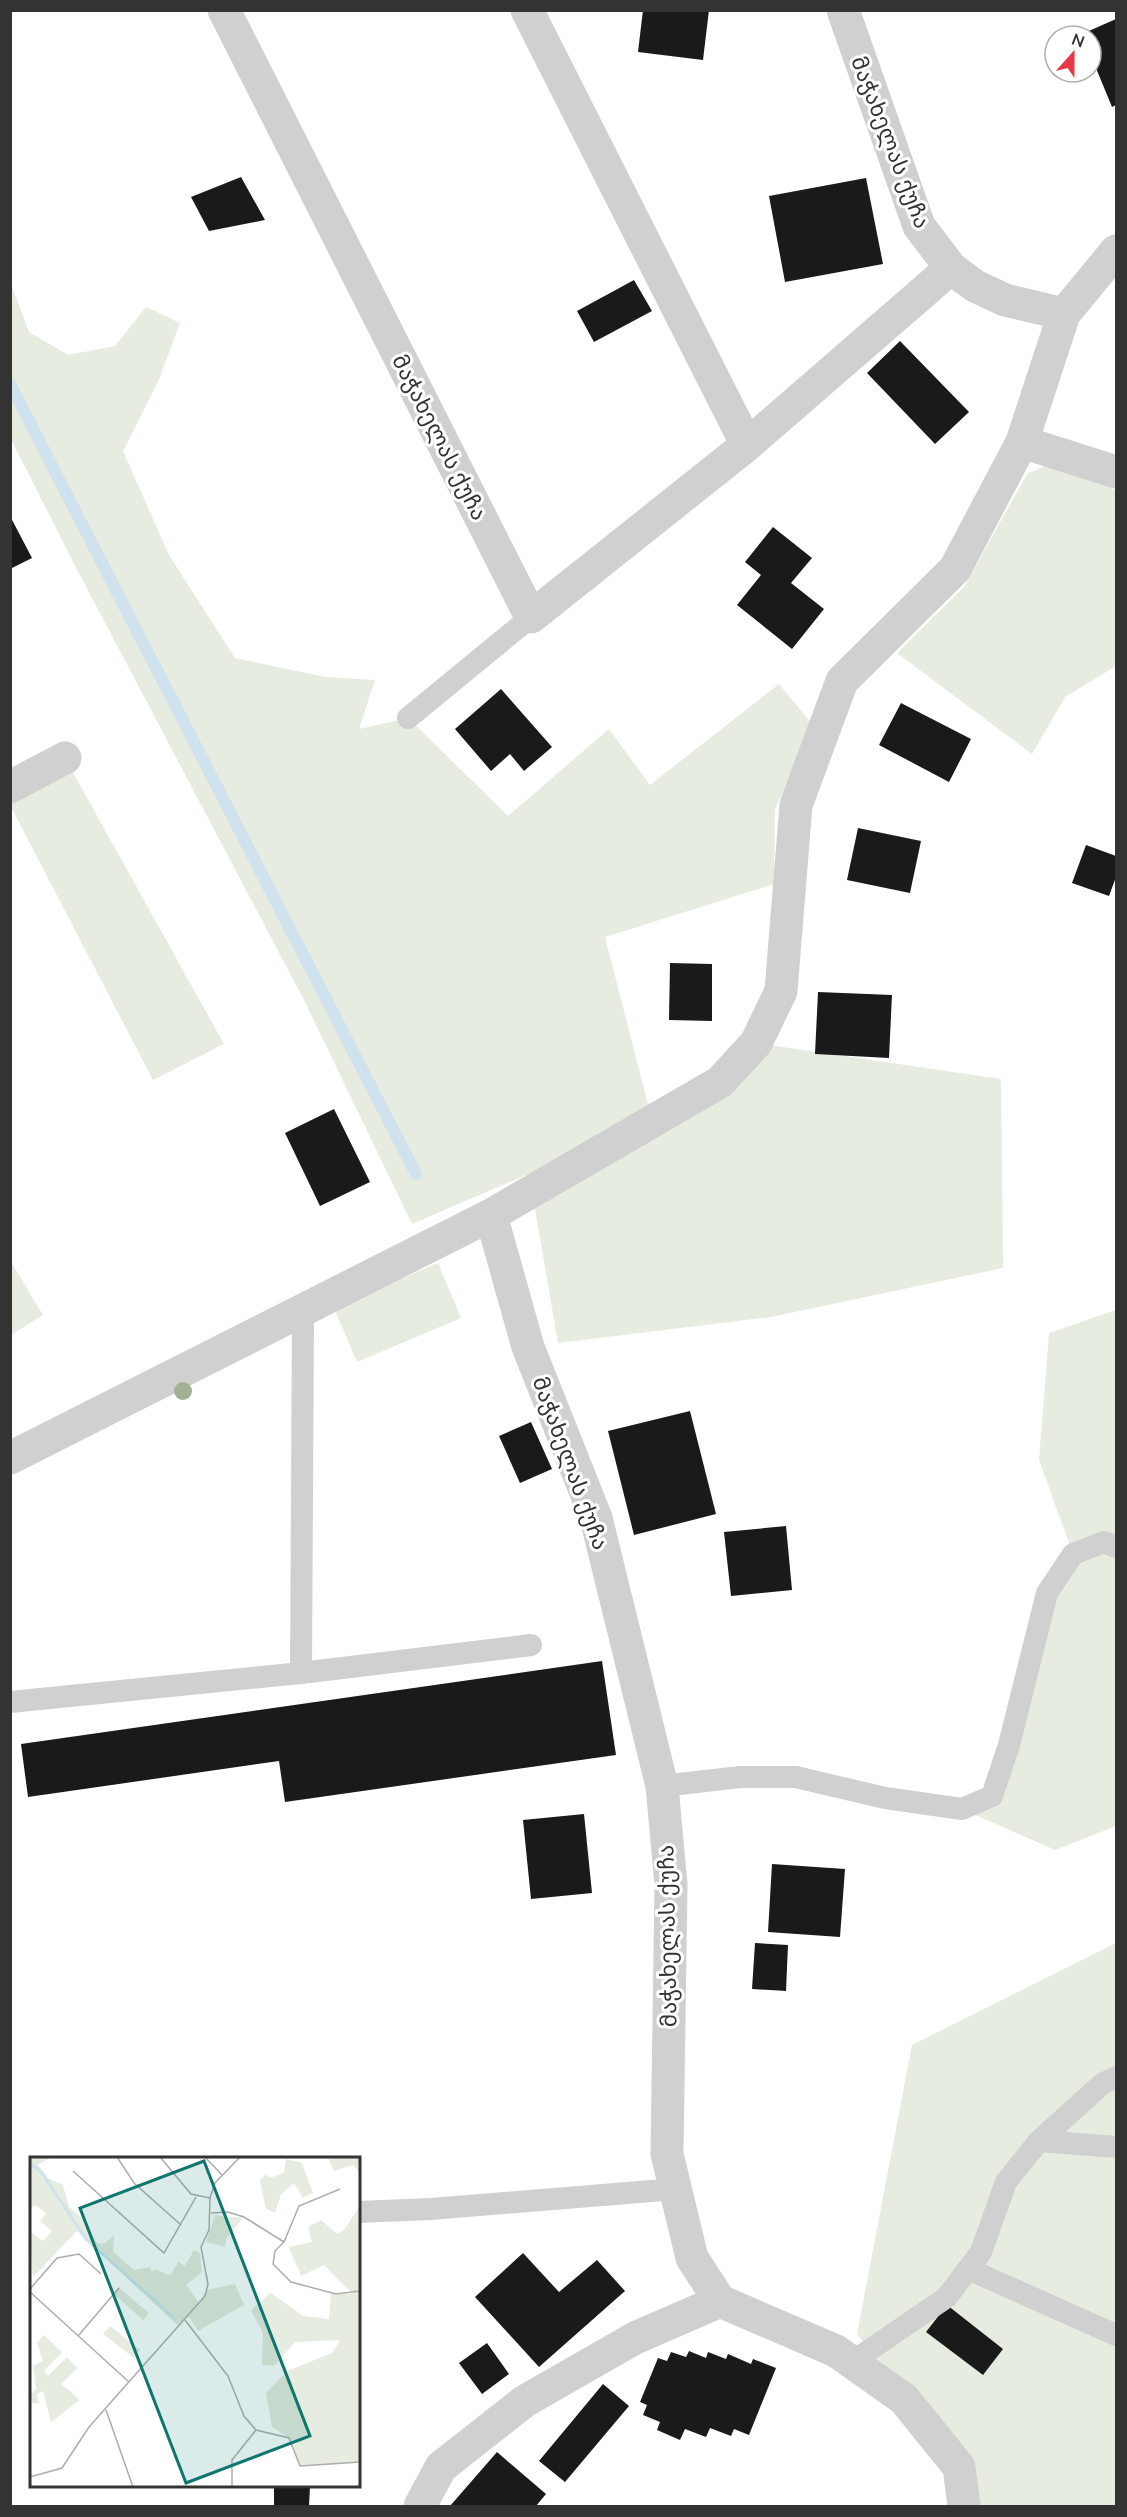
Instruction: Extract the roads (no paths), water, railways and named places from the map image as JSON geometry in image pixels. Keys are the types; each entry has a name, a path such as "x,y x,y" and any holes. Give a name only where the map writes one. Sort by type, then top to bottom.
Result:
{"street":[{"name":"მაჭახელას ქუჩა","path":"224,10 531,617"},
{"path":"527,10 747,445"},
{"name":"მაჭახელას ქუჩა","path":"843,10 919,226 951,268 975,286 1005,300 1064,314"},
{"path":"10,1458 491,1215 720,1082 756,1043 781,991 796,805 842,681 955,569 1022,442 1064,314 1116,251"},
{"path":"531,617 747,445 951,268"},
{"path":"1022,442 1116,472"},
{"path":"10,787 65,758"},
{"name":"მაჭახელას ქუჩა","path":"491,1215 528,1347 596,1518 662,1786 671,1885 667,2154 692,2258 720,2301"},
{"path":"420,2506 441,2468 525,2401 635,2338 720,2301 836,2351 904,2399 959,2467 964,2506"}],"lane":[{"path":"408,718 531,617"},
{"path":"301,1673 303,1311"},
{"path":"662,1786 740,1777 796,1778 885,1798 962,1809 992,1796 1009,1745 1047,1593 1073,1554 1104,1542 1116,1547"},
{"path":"10,1702 301,1673 531,1645"},
{"path":"852,2362 947,2297 981,2252 1006,2182 1040,2141 1102,2084 1116,2077"},
{"path":"1040,2141 1116,2147"},
{"path":"360,2212 431,2209 676,2189"},
{"path":"968,2269 1116,2335"}],"waterway":[{"path":"10,384 416,1174"}]}
